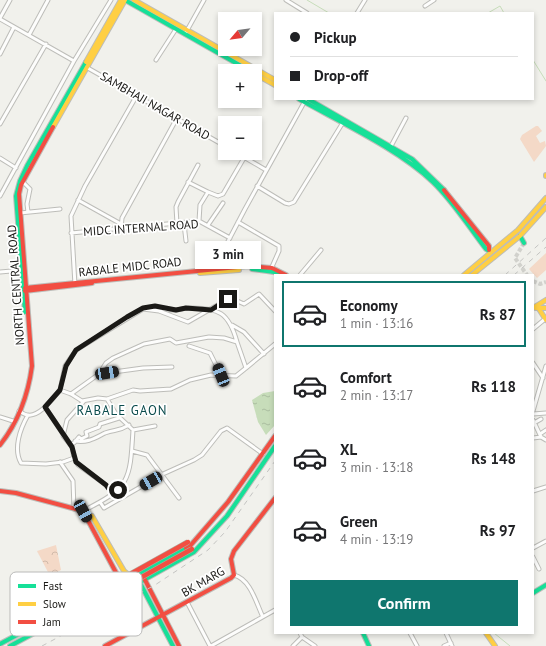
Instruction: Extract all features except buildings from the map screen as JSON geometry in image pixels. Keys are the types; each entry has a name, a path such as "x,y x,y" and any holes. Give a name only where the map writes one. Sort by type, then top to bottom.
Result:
{"main road":[{"name":"NORTH CENTRAL ROAD","path":"23,270 19,194 23,182 121,0"},
{"name":"NORTH CENTRAL ROAD","path":"0,445 20,412 29,388 32,366 16,196 20,181 85,66 125,0"},
{"path":"125,0 176,29 186,32 242,64"},
{"path":"134,0 239,64"},
{"path":"262,76 272,81"},
{"path":"306,100 342,124 390,148"},
{"path":"306,100 390,148 420,168 446,195 486,248 490,251"},
{"path":"465,274 490,251 518,231 546,198"},
{"path":"473,274 520,236 546,208"},
{"path":"520,236 524,243"},
{"name":"RABALE MIDC ROAD","path":"25,289 187,272 249,268 271,270 283,274"},
{"name":"RABALE MIDC ROAD","path":"271,270 278,274"},
{"path":"535,308 546,300"},
{"path":"535,308 546,308"},
{"path":"535,308 545,318"},
{"name":"NORTH CENTRAL ROAD","path":"0,441 20,412"},
{"path":"142,572 187,548 206,529 228,502 274,438"},
{"path":"143,581 191,554 204,543 233,506 274,447"},
{"path":"0,491 16,493 83,511 92,516 125,572"},
{"name":"BK MARG","path":"142,626 234,575 230,559 234,551 274,499"},
{"path":"83,511 116,572"},
{"path":"87,519 92,516"},
{"path":"134,572 188,542 206,529"},
{"path":"142,577 192,549 211,534"},
{"path":"142,577 161,616 179,646"},
{"path":"534,592 546,585"},
{"path":"161,616 173,646"},
{"path":"365,634 369,646"},
{"path":"487,634 495,646"},
{"path":"0,644 15,636"},
{"path":"10,646 29,636"},
{"name":"BK MARG","path":"105,646 124,636"}],"street":[{"path":"10,0 0,18 74,61"},
{"path":"29,35 48,0"},
{"path":"0,196 74,61 110,0"},
{"path":"186,32 204,0"},
{"path":"286,0 305,12"},
{"path":"358,12 365,0"},
{"path":"425,6 434,0"},
{"path":"0,54 14,27"},
{"path":"156,60 176,29"},
{"path":"0,124 46,44"},
{"name":"SAMBHAJI NAGAR ROAD","path":"85,66 218,142"},
{"path":"75,284 71,216 78,200 136,95"},
{"path":"213,271 257,186 306,100"},
{"path":"0,116 4,118"},
{"path":"121,229 121,224 137,189 177,118"},
{"path":"390,148 406,118"},
{"path":"257,186 285,203 289,204 294,202 342,124"},
{"path":"0,158 16,168"},
{"path":"188,182 218,196 223,194 243,160"},
{"path":"248,160 266,170"},
{"path":"177,224 176,207 198,165"},
{"path":"23,182 30,189 27,204 28,212"},
{"path":"0,186 6,186"},
{"path":"199,221 200,205 208,192"},
{"path":"78,200 121,224"},
{"path":"208,225 223,203"},
{"path":"20,213 60,209"},
{"name":"MIDC INTERNAL ROAD","path":"71,233 184,224 199,221 230,238"},
{"path":"238,222 279,246 279,251 271,270"},
{"path":"184,224 186,241"},
{"path":"301,274 321,250"},
{"path":"0,272 23,270"},
{"path":"145,308 147,310 159,311 186,322 211,310 228,299 234,299 244,304 259,294 274,310"},
{"path":"20,412 28,415 36,414 45,407 60,390 66,366 76,350 145,308 155,306 176,310 186,308 211,310 225,315 232,325 246,368"},
{"path":"534,328 545,318"},
{"path":"232,325 244,332 264,354"},
{"path":"72,394 99,374 109,360 144,344 170,339 176,343 210,336 215,339 224,338 228,341 237,342"},
{"path":"63,434 67,420 84,401 98,398 107,399 126,391 171,389 190,380 221,375 236,376 274,345"},
{"path":"189,346 210,353 221,375"},
{"path":"534,364 543,378"},
{"path":"534,408 546,371 546,366"},
{"path":"99,374 142,368 172,367"},
{"path":"60,390 72,394 84,401"},
{"path":"83,511 113,494 128,478 133,430 129,424 119,418 107,399"},
{"path":"45,407 70,444 74,458 78,465 106,485 113,494"},
{"path":"534,411 546,413"},
{"path":"28,415 17,445 16,454 20,463 36,464 60,462 74,458"},
{"path":"0,417 13,421"},
{"path":"70,444 79,437 81,439 87,436 86,432 99,427 100,424 119,418"},
{"path":"541,419 534,422 541,435 546,440"},
{"path":"75,441 82,442 96,439 104,433 120,430 129,424"},
{"path":"133,430 155,426"},
{"path":"100,502 104,508 162,474 202,455 221,431 227,428 263,454"},
{"path":"534,438 541,435 546,430"},
{"path":"132,450 147,455 179,498"},
{"path":"60,462 73,482 74,509"},
{"path":"537,489 538,483"},
{"path":"534,490 546,487"},
{"path":"534,547 546,541"},
{"path":"534,559 539,569"},
{"path":"234,575 239,576 246,584 262,615"},
{"path":"187,602 210,646 262,615 274,610"},
{"path":"300,634 302,638 315,646"},
{"path":"411,634 417,646"},
{"path":"444,646 451,644 446,634"},
{"path":"293,646 302,638"}],"green space":[{"path":"538,126 542,131 536,136 540,143 545,141 546,146 534,162 520,139 522,135"},
{"path":"546,253 546,270 537,278 529,269"},
{"path":"56,545 61,570 57,572 48,572 37,551"}],"water":[{"path":"274,391 274,426 266,435 258,422 252,400 263,393"}],"waterway":[{"path":"307,0 327,12"},
{"path":"490,12 500,6 503,12"},
{"path":"534,62 546,81"},
{"path":"495,634 510,646"}],"tunnel":[{"path":"524,243 515,258 526,274"},
{"path":"534,281 540,284 546,282"}],"railway":[{"path":"506,274 546,238"},
{"path":"515,274 546,247"},
{"path":"142,592 208,550 225,532 274,462"},
{"path":"42,646 61,636"}],"traffic: fast":[{"path":"125,0 238,64"},
{"path":"25,312 16,196 20,181 27,166 86,62"},
{"path":"301,100 369,137 419,170 447,197 486,249 491,252"},
{"path":"310,100 412,159 444,190"},
{"path":"520,236 524,243"},
{"path":"252,269 274,272 278,274"},
{"path":"142,581 194,552 227,516 274,447"},
{"path":"142,572 186,548"},
{"path":"534,592 546,585"},
{"path":"142,587 173,646"},
{"path":"363,634 369,646"},
{"path":"0,644 15,636"},
{"path":"10,646 29,636"}],"traffic: slow":[{"path":"86,62 121,0"},
{"path":"53,127 125,0"},
{"path":"134,0 274,79"},
{"path":"262,78 274,84"},
{"path":"465,274 518,230 546,198"},
{"path":"473,274 520,236 546,207"},
{"path":"200,273 239,270"},
{"path":"534,307 546,300"},
{"path":"536,308 546,308"},
{"path":"539,309 546,320"},
{"path":"87,519 92,516 125,572"},
{"path":"487,634 495,646"}],"traffic: jam":[{"path":"0,445 7,436 22,408 28,388 32,366 19,194 21,185 53,127"},
{"path":"444,190 489,246 489,250"},
{"path":"25,288 248,266 272,268 284,274"},
{"path":"25,291 92,283"},
{"path":"186,548 190,546 228,502 274,437"},
{"path":"0,491 16,493 83,511 116,572"},
{"path":"142,626 231,578 234,575 231,559 234,551 274,499"},
{"path":"134,572 188,542"},
{"path":"142,577 192,549"},
{"path":"144,578 179,646"},
{"path":"105,646 124,636"}],"district":[{"name":"RABALE GAON","path":"122,410"}],"route":[{"path":"118,490 113,494 106,485 78,465 72,453 72,447 63,436 45,407 60,390 68,360 76,350 90,339 109,330 143,308 155,306 171,310 186,308 211,310 228,299"}]}
